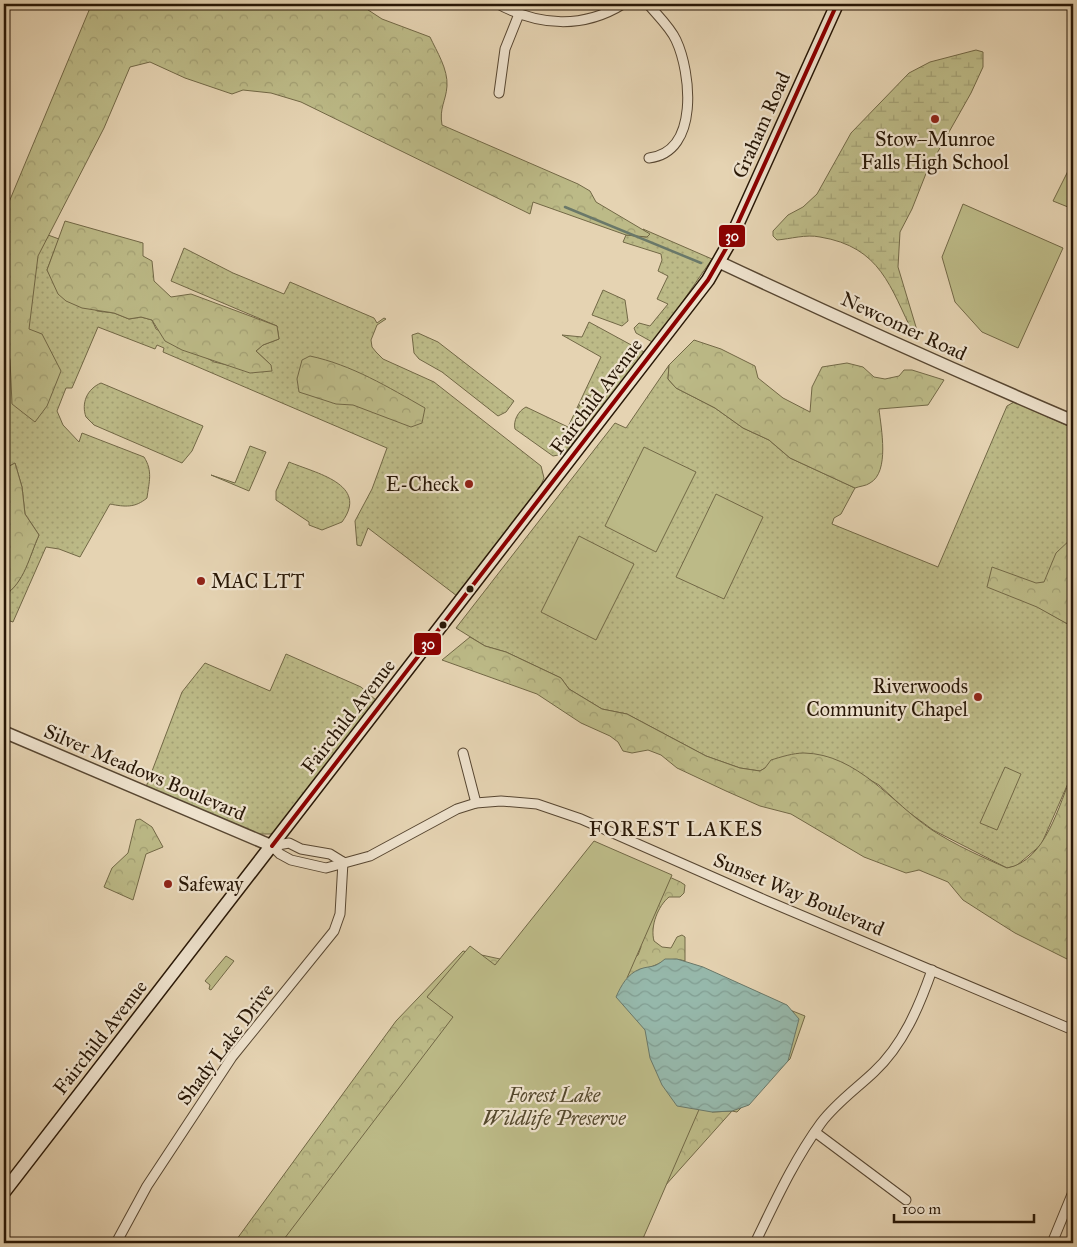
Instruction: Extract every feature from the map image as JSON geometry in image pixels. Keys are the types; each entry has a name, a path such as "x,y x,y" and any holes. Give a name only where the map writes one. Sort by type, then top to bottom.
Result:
{"main road":[{"name":"Graham Road","path":"719,262 837,4"},
{"name":"Fairchild Avenue","path":"4,1192 567,465 719,262"}],"street":[{"path":"498,4 518,14 540,20 569,22 598,16 623,4"},
{"path":"648,4 675,38 685,67 689,92 687,113 678,139 666,152 649,158"},
{"path":"499,93 505,49 518,14"},
{"name":"Newcomer Road","path":"719,262 871,330 917,354 1073,421"},
{"name":"Silver Meadows Boulevard","path":"4,732 272,846"},
{"path":"463,753 476,803"},
{"name":"Sunset Way Boulevard","path":"272,846 280,854 306,865 326,868 370,856 457,809 476,803 520,802 560,810 1073,1030"},
{"path":"272,846 289,843 301,849 330,854 343,862"},
{"name":"Shady Lake Drive","path":"116,1243 147,1186 232,1057 334,931 340,909 343,862"},
{"path":"755,1243 786,1180 815,1132 839,1102 875,1072 897,1046 914,1015 932,970"},
{"path":"815,1132 906,1200"},
{"path":"1052,1243 1073,1192"}],"green space":[{"path":"79,4 359,4 382,19 430,37 442,61 447,80 441,114 442,125 578,184 590,191 596,202 650,234 647,237 626,235 533,202 530,214 301,102 271,93 243,90 232,94 185,78 150,62 130,67 104,128 38,256 29,329 42,334 61,371 47,406 35,422 12,404 10,360 4,334 4,214 90,8"},
{"path":"976,50 983,52 983,67 971,93 927,171 912,209 900,232 898,267 919,337 914,335 898,301 881,272 857,250 841,242 815,236 777,240 773,236 773,231 788,215 803,207 817,194 851,133 909,73 930,62"},
{"path":"1073,161 1073,209 1053,201"},
{"path":"963,204 1063,248 1018,348 982,332 955,302 942,257"},
{"path":"4,219 59,239 47,270 51,277 97,311 114,313 129,319 141,317 152,320 156,329 214,362 232,366 271,365 256,351 263,345 279,339 277,326 171,281 184,248 233,273 284,294 290,282 374,318 377,323 384,318 386,319 377,325 371,340 372,347 376,352 383,359 434,382 541,466 544,478 541,485 457,596 368,528 361,546 357,545 355,521 372,489 387,448 163,352 164,348 157,345 155,349 98,327 72,388 66,388 57,411 63,425 79,442 82,433 144,457 149,467 147,498 138,504 130,506 110,504 80,557 59,549 46,547 13,622 4,619 4,596 21,576 39,535 25,514 22,487 15,463 4,469"},
{"path":"65,221 143,243 143,256 152,261 154,281 171,297 191,294 277,326 279,339 263,345 256,351 271,365 272,371 250,373 182,350 165,341 152,320 141,317 129,319 114,313 82,308 66,301 58,294 47,270"},
{"path":"643,229 712,259 654,343 636,333 634,328 639,323 650,326 668,304 657,299 668,276 658,271 662,260 661,254 623,242 626,235 646,237 649,235"},
{"path":"603,290 625,300 628,321 622,326 592,315"},
{"path":"589,322 646,353 564,454 553,456 515,429 515,420 518,414 526,407 568,427 601,357 562,335 582,337"},
{"path":"418,333 438,342 514,401 506,412 498,416 442,372 419,359 414,353 412,335"},
{"path":"694,340 721,349 755,366 758,378 783,398 810,412 812,387 822,367 847,363 863,367 874,377 885,379 899,376 904,370 912,370 944,380 928,405 879,409 883,449 880,469 870,483 855,488 790,458 769,440 743,428 715,408 676,388 668,379 669,365"},
{"path":"310,356 355,371 425,408 422,423 411,427 353,405 336,404 299,392 297,379 302,360"},
{"path":"669,365 668,379 676,388 715,408 743,428 769,440 790,458 855,488 841,514 834,518 832,524 938,567 1007,406 1014,402 1073,428 1073,537 1038,607 1073,627 1073,772 1041,845 1016,866 1007,868 933,830 907,811 879,785 835,760 765,768 760,771 740,768 706,756 627,714 602,709 569,689 561,678 506,652 485,646 456,628 615,423 626,428"},
{"path":"101,383 203,426 192,451 182,463 94,425 86,417 84,407 86,397 92,389"},
{"path":"586,395 596,397 595,407 588,415 578,417 575,413"},
{"path":"250,446 266,452 249,491 211,475 235,483"},
{"path":"644,447 696,472 656,552 605,526"},
{"path":"289,462 325,476 344,489 349,498 349,509 342,522 322,530 309,525 309,522 276,500 276,491"},
{"path":"15,463 22,487 25,514 39,535 22,576 17,584 4,596 4,469"},
{"path":"716,494 763,517 724,599 676,577"},
{"path":"579,536 634,564 596,640 541,612"},
{"path":"1073,537 1073,627 1037,607 987,587 992,567 1036,583 1044,582 1056,553"},
{"path":"470,637 485,646 506,652 561,678 569,689 602,709 627,714 706,756 740,768 760,771 771,760 800,753 823,755 841,762 873,782 932,830 959,846 1007,868 1020,863 1032,855 1041,843 1056,815 1073,772 1073,962 1015,933 963,900 948,882 919,870 906,873 864,857 791,814 760,806 726,791 677,768 661,755 648,750 632,753 623,751 618,742 610,736 581,723 537,694 442,660"},
{"path":"286,654 361,687 377,701 272,834 256,834 146,787 182,692 205,663 270,691"},
{"path":"1005,767 1021,774 997,830 980,823"},
{"path":"140,819 152,827 163,847 146,854 133,900 104,887 112,868 128,853 136,820"},
{"name":"Forest Lake Wildlife Preserve","path":"594,841 672,875 627,978 636,982 668,961 805,1016 790,1059 737,1112 701,1105 641,1243 281,1243 453,1017 427,997 470,946 495,965"},
{"name":"Forest Lake Wildlife Preserve","path":"667,875 685,885 684,893 680,897 669,897 661,906 654,923 654,941 662,947 671,948 677,937 682,935 685,937 685,961 667,960 639,970 712,1112 732,1111 664,1187 630,1243 234,1243 396,1021 463,951 602,981 638,955 641,947 639,938"},
{"path":"226,956 234,961 211,990 209,989 210,985 205,981"}],"water":[{"path":"665,959 677,959 703,967 787,1005 799,1019 788,1061 749,1105 732,1111 712,1112 677,1106 662,1085 650,1058 645,1030 616,997 622,985 631,974 640,969 655,966"}],"waterway":[{"path":"565,207 701,263"}],"transit line":[{"name":"30","path":"272,846 708,280 728,245 837,4"}],"place":[{"name":"Stow–Munroe Falls High School","path":"935,119"},
{"name":"E-Check","path":"469,484"},
{"name":"MAC LTT","path":"201,581"},
{"name":"Riverwoods Community Chapel","path":"978,697"},
{"name":"Safeway","path":"168,884"}],"district":[{"name":"FOREST LAKES","path":"676,829"}]}
